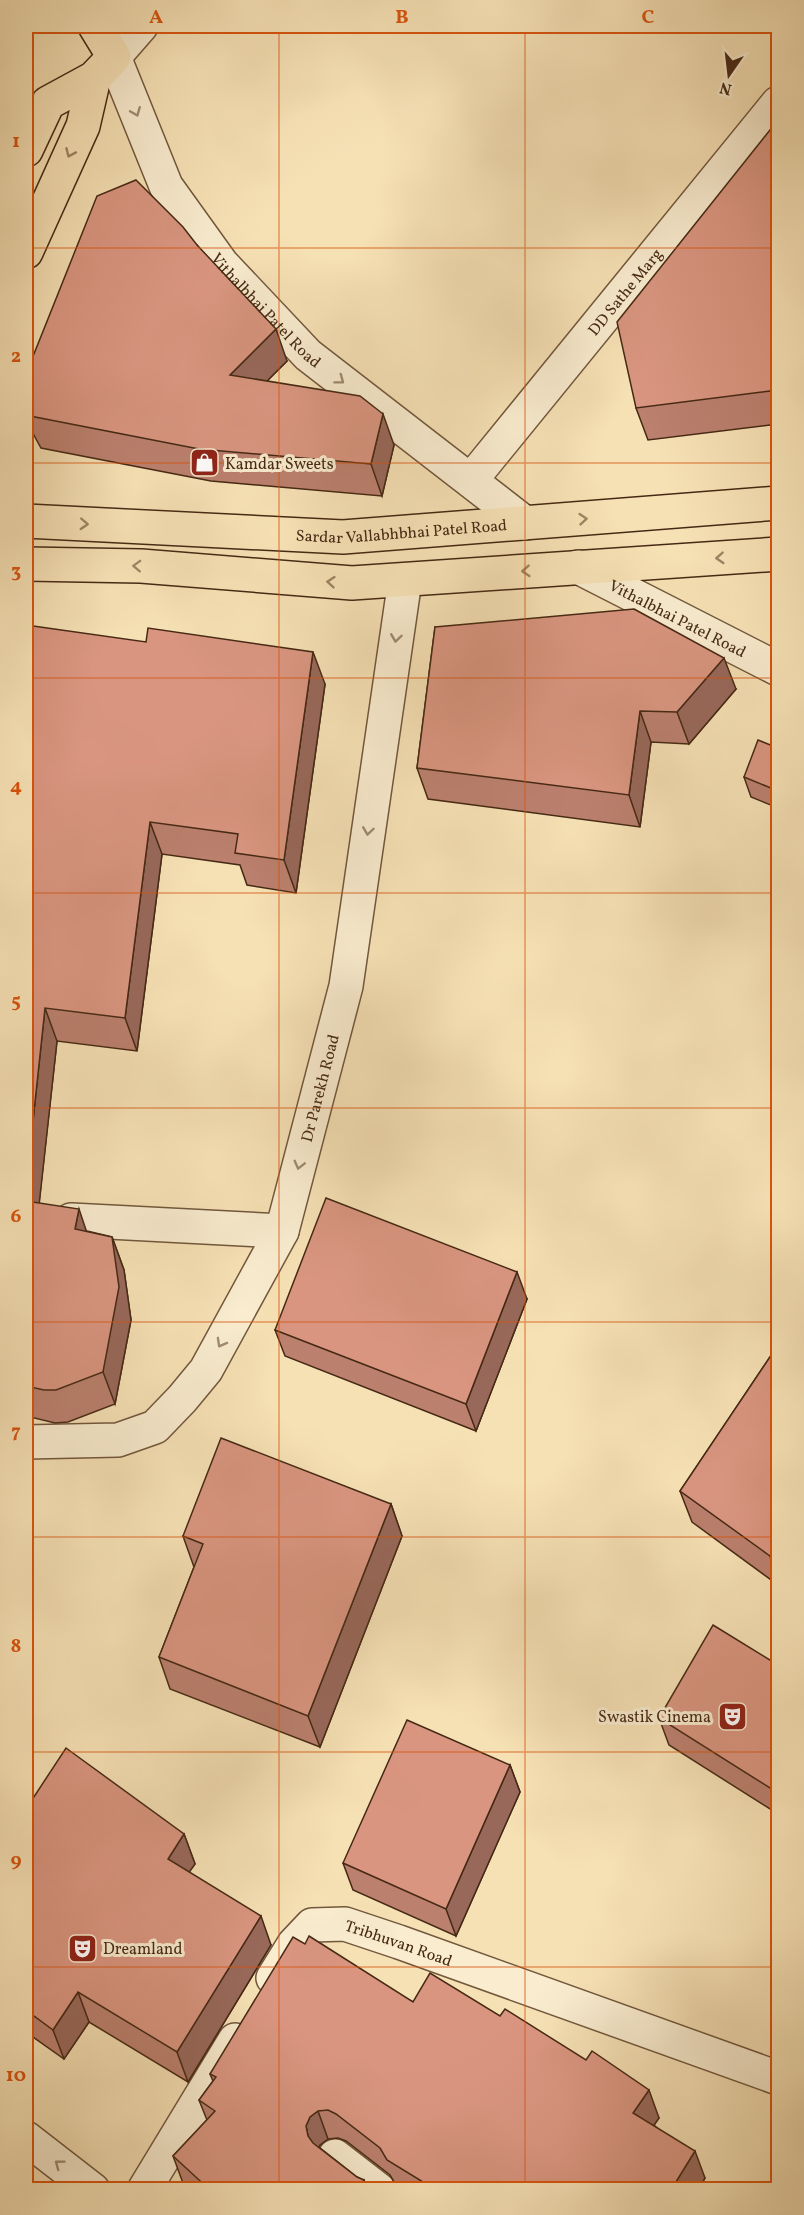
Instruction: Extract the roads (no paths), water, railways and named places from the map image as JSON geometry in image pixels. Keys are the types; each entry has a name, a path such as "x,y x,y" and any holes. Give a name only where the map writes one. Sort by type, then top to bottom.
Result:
{"main road":[{"name":"Vithalbhai Patel Road","path":"95,26 104,68"},
{"path":"26,150 48,103 104,68"},
{"path":"26,252 82,126 104,68"},
{"name":"Sardar Vallabhbhai Patel Road","path":"26,521 343,537 778,503"},
{"path":"26,564 141,566 352,583 778,554"}],"street":[{"path":"104,68 141,26"},
{"name":"Vithalbhai Patel Road","path":"104,68 166,186 222,264 308,355 525,523"},
{"name":"DD Sathe Marg","path":"471,480 778,103"},
{"name":"Vithalbhai Patel Road","path":"578,567 778,669"},
{"name":"Dr Parekh Road","path":"26,1442 118,1440 155,1427 206,1370 282,1231 346,986 405,580"},
{"path":"71,1220 282,1231"},
{"name":"Tribhuvan Road","path":"144,2190 294,1944 312,1925 345,1924 778,2078"},
{"path":"26,2138 93,2190"},
{"path":"335,2156 379,2190"}],"place":[{"name":"Kamdar Sweets","path":"204,463"},
{"name":"Swastik Cinema","path":"732,1716"},
{"name":"Dreamland","path":"82,1948"}]}
